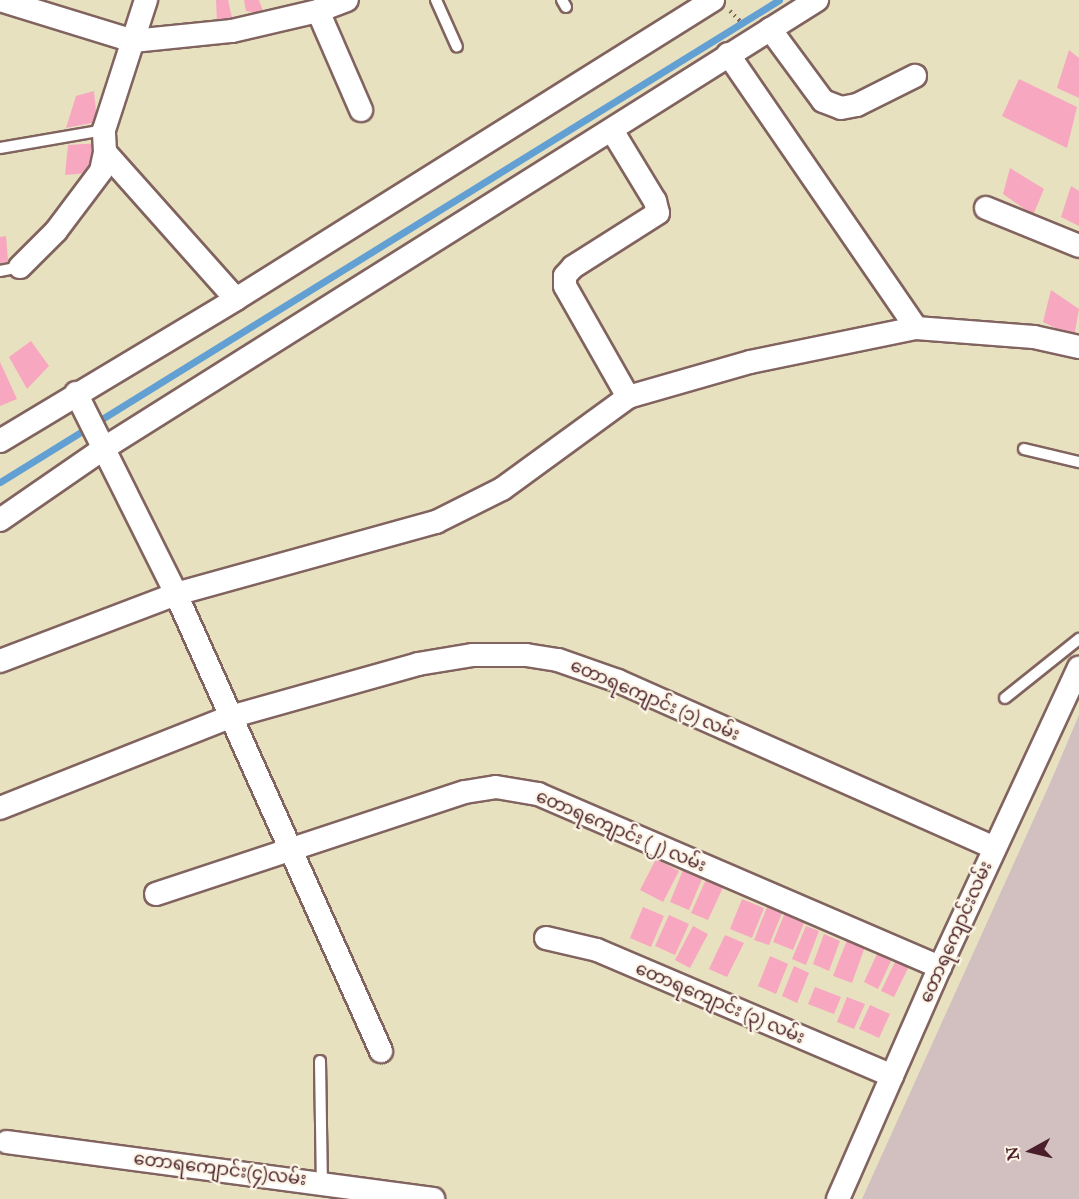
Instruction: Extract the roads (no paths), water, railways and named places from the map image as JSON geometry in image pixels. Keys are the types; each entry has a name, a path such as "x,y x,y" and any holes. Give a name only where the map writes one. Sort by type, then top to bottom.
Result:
{"street":[{"path":"0,0 133,41 232,31 318,11 347,0"},
{"path":"10,269 56,231 100,171 105,141 146,0"},
{"path":"0,519 106,447 613,132 728,54 817,0"},
{"path":"0,441 76,393 236,299 711,3"},
{"path":"318,11 361,110"},
{"path":"770,29 824,101 841,108 857,105 915,76"},
{"path":"728,54 916,328"},
{"path":"613,132 655,201 657,213 573,267 565,276 565,286 628,397"},
{"path":"105,141 236,299"},
{"path":"986,208 1079,246"},
{"path":"0,661 176,594 436,522 502,489 628,397 750,362 916,328 1034,337 1079,347"},
{"path":"76,393 106,447 176,594 288,851 381,1051"},
{"name":"တောရကျောင်း (၁) လမ်း","path":"0,808 230,717 418,663 473,655 558,660 618,681 994,848"},
{"name":"တောရကျောင်းလမ်း","path":"838,1199 994,848 1079,668"},
{"name":"တောရကျောင်း (၂) လမ်း","path":"156,894 465,792 496,787 538,794 940,967"},
{"name":"တောရကျောင်း (၃) လမ်း","path":"546,938 597,950 892,1076"},
{"name":"တောရကျောင်း(၄)လမ်း","path":"7,1142 322,1182 433,1199"}],"lane":[{"path":"435,0 457,47"},
{"path":"0,148 105,141"},
{"path":"1024,449 1079,462"},
{"path":"1005,698 1079,639"},
{"path":"320,1061 322,1182"}],"waterway":[{"path":"0,482 779,0"}]}
